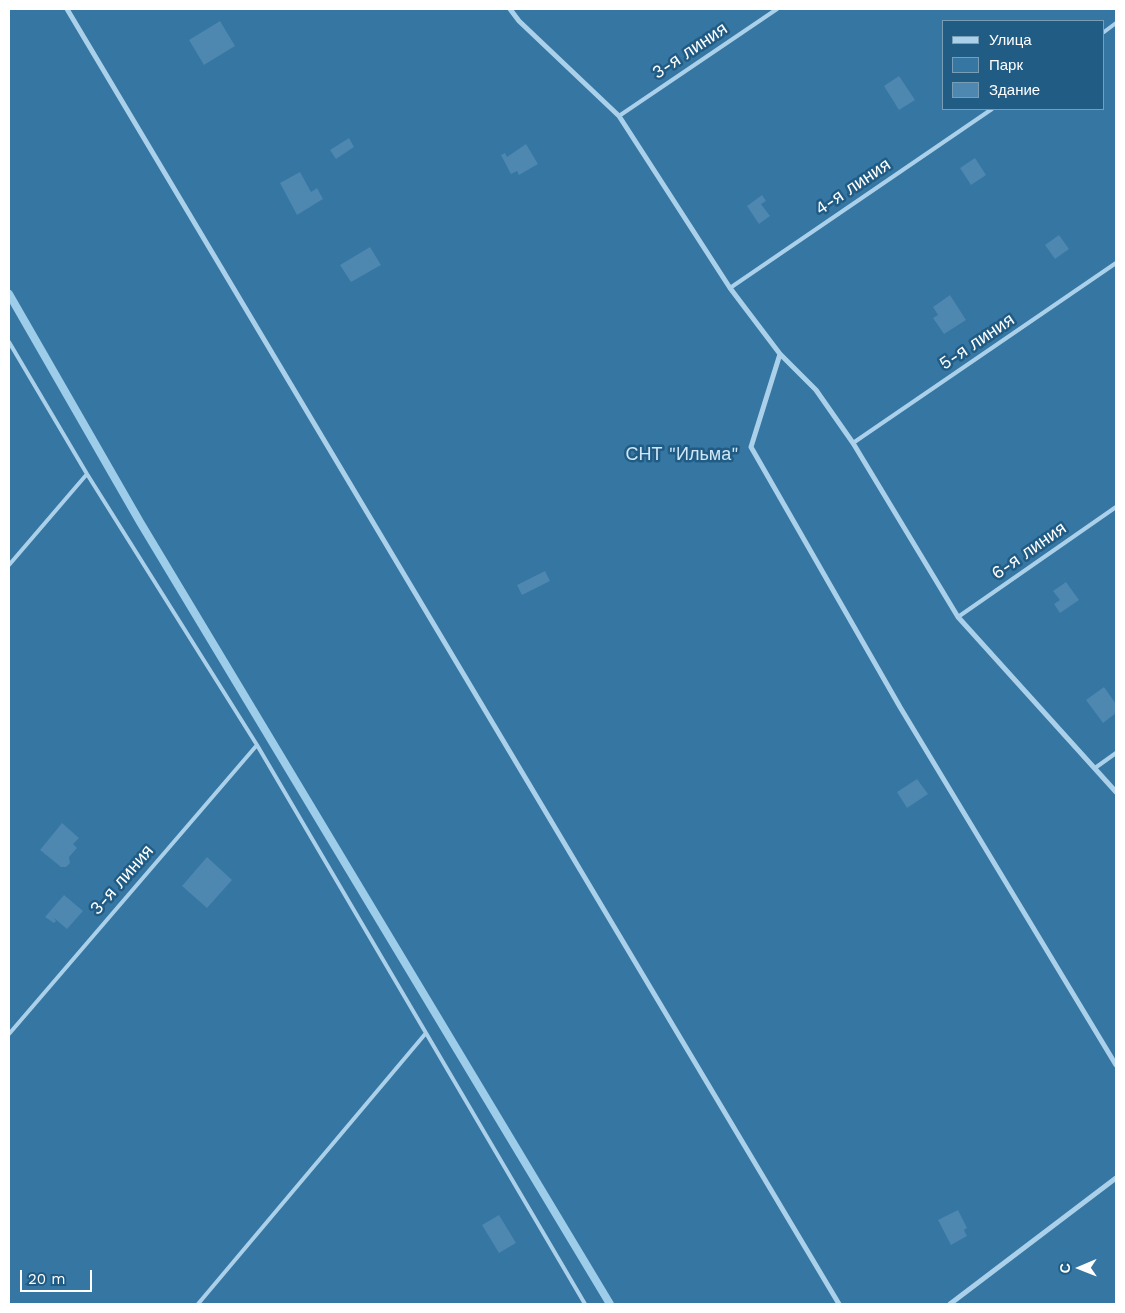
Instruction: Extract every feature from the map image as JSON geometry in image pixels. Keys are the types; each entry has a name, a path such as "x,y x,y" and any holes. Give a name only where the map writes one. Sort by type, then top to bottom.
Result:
{"street":[{"path":"67,9 839,1304"},
{"path":"510,9 519,21 619,116 730,288 780,354 816,390 853,443 958,617 1116,792"},
{"path":"780,354 751,447 900,707 1116,1065"},
{"path":"950,1304 1116,1178"}],"lane":[{"name":"3-я линия","path":"619,116 777,9"},
{"path":"1105,31 1116,23"},
{"name":"4-я линия","path":"730,288 991,110"},
{"name":"5-я линия","path":"853,443 1116,263"},
{"path":"9,342 86,474 257,744 585,1304"},
{"path":"9,565 86,474"},
{"name":"6-я линия","path":"958,617 1116,507"},
{"name":"3-я линия","path":"9,1034 257,744"},
{"path":"1095,768 1116,753"},
{"path":"198,1304 426,1033"}],"green space":[{"name":"СНТ \"Ильма\"","path":"9,9 1116,9 1116,1304 9,1304"}],"building":[{"path":"220,21 235,46 204,65 189,40"},
{"path":"899,76 915,100 899,110 884,86"},
{"path":"349,138 354,147 336,159 330,150"},
{"path":"526,144 538,164 519,175 517,171 511,174 501,155 505,153 507,157"},
{"path":"975,158 986,175 971,185 960,168"},
{"path":"300,172 311,192 317,188 323,199 297,215 280,183"},
{"path":"762,195 766,201 761,204 770,216 759,224 747,206"},
{"path":"1059,235 1069,249 1055,259 1045,245"},
{"path":"370,247 381,265 351,282 340,265"},
{"path":"950,295 966,320 944,334 933,318 938,315 933,307"},
{"path":"545,571 550,581 522,595 517,585"},
{"path":"1066,582 1079,600 1060,613 1054,604 1060,600 1053,591"},
{"path":"1104,687 1116,704 1116,713 1103,723 1086,700"},
{"path":"917,779 928,794 907,808 897,792"},
{"path":"62,823 79,838 73,844 77,848 69,857 70,863 66,867 61,867 40,850"},
{"path":"207,857 232,880 207,908 182,886"},
{"path":"64,895 83,911 67,929 54,918 56,921 54,923 45,917"},
{"path":"958,1210 967,1228 964,1230 967,1236 951,1245 938,1220"},
{"path":"499,1215 516,1243 499,1253 482,1225"}],"waterway":[{"path":"9,294 140,522 610,1304"}]}
